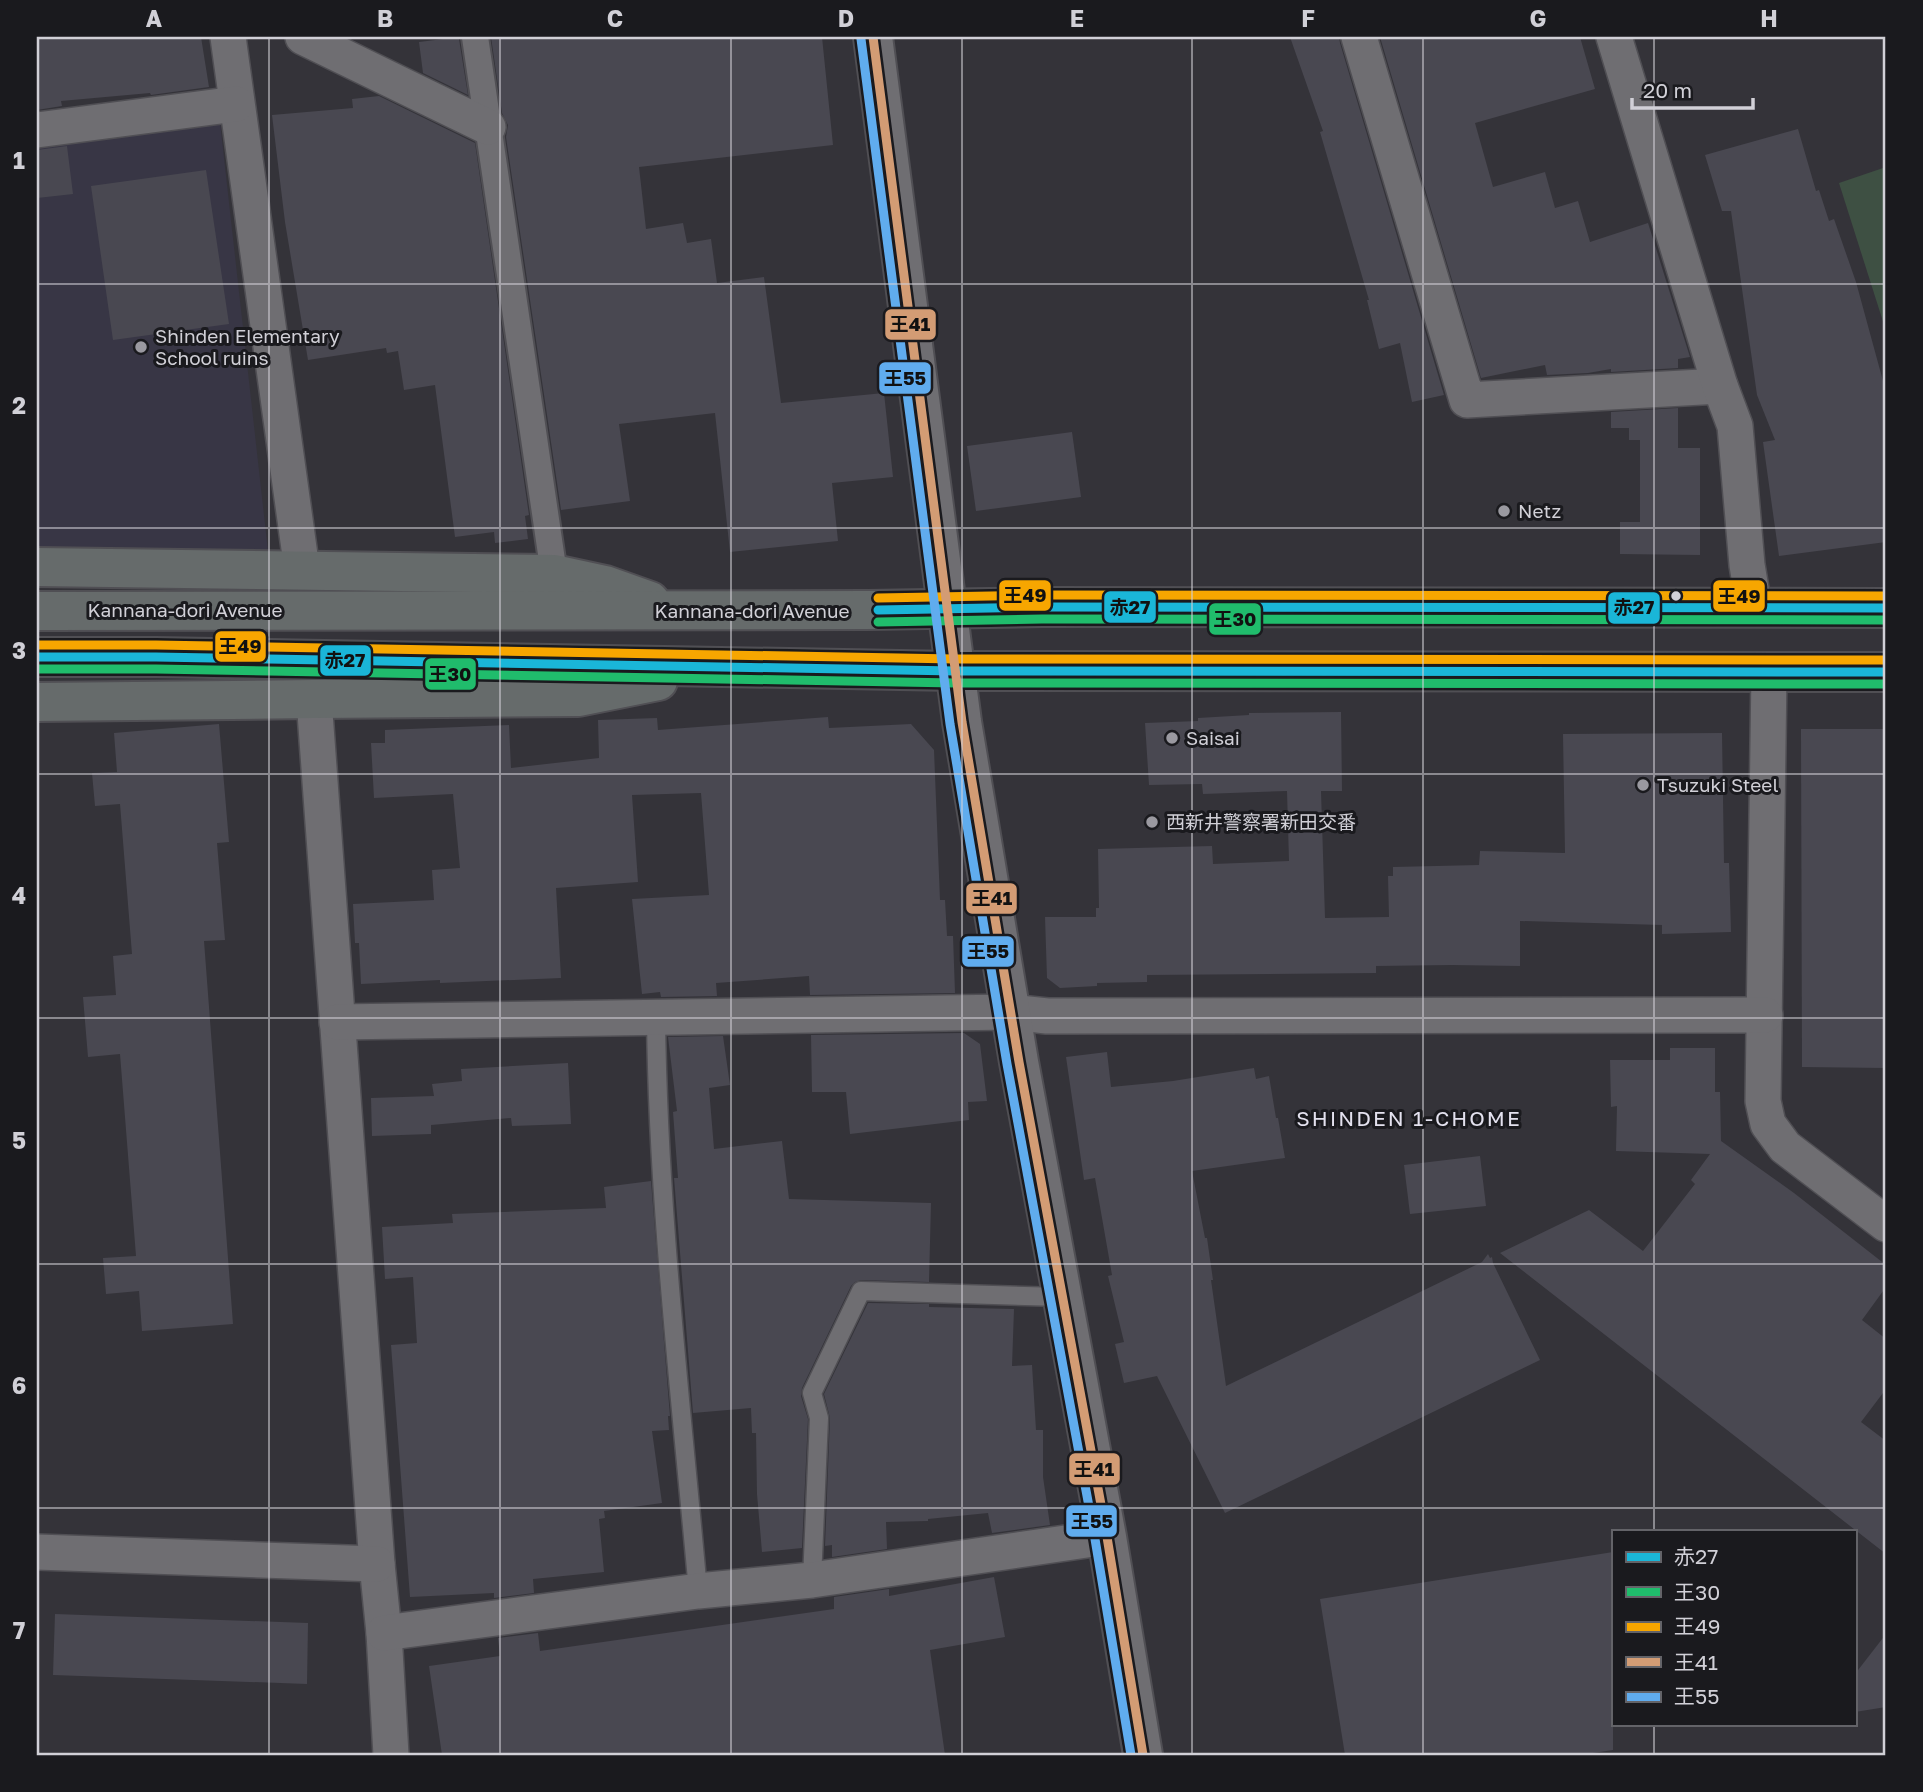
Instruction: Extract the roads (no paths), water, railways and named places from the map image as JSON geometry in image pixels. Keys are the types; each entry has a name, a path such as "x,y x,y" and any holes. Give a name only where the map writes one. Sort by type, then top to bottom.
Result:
{"main road":[{"path":"37,567 554,574 606,585 678,611"},
{"name":"Kannana-dori Avenue","path":"37,611 678,611 1070,607 1886,608"},
{"path":"37,657 955,671 1886,672"},
{"path":"37,702 578,698 645,685 704,667"}],"street":[{"path":"228,37 302,570"},
{"path":"303,37 488,127"},
{"path":"475,37 554,574"},
{"path":"873,37 955,671 1011,1012 1107,1538 1143,1755"},
{"path":"1359,37 1467,400 1720,386"},
{"path":"1614,37 1720,386 1735,426 1747,565 1754,607"},
{"path":"37,130 236,104"},
{"path":"1769,673 1763,1101 1769,1124 1785,1147 1886,1224"},
{"path":"314,699 391,1755"},
{"path":"337,1022 1011,1012 1047,1016 1765,1015"},
{"path":"384,1633 698,1591 812,1580 1107,1538"},
{"path":"37,1552 377,1564"}],"lane":[{"path":"656,1017 658,1110 698,1591"},
{"path":"812,1580 819,1418 812,1393 861,1291 1061,1297"}],"place":[{"name":"Shinden Elementary School ruins","path":"141,347"},
{"name":"Netz","path":"1504,511"},
{"name":"Saisai","path":"1172,738"},
{"name":"Tsuzuki Steel","path":"1643,785"},
{"name":"西新井警察署新田交番","path":"1152,822"}],"district":[{"name":"SHINDEN 1-CHOME","path":"1409,1119"}]}
